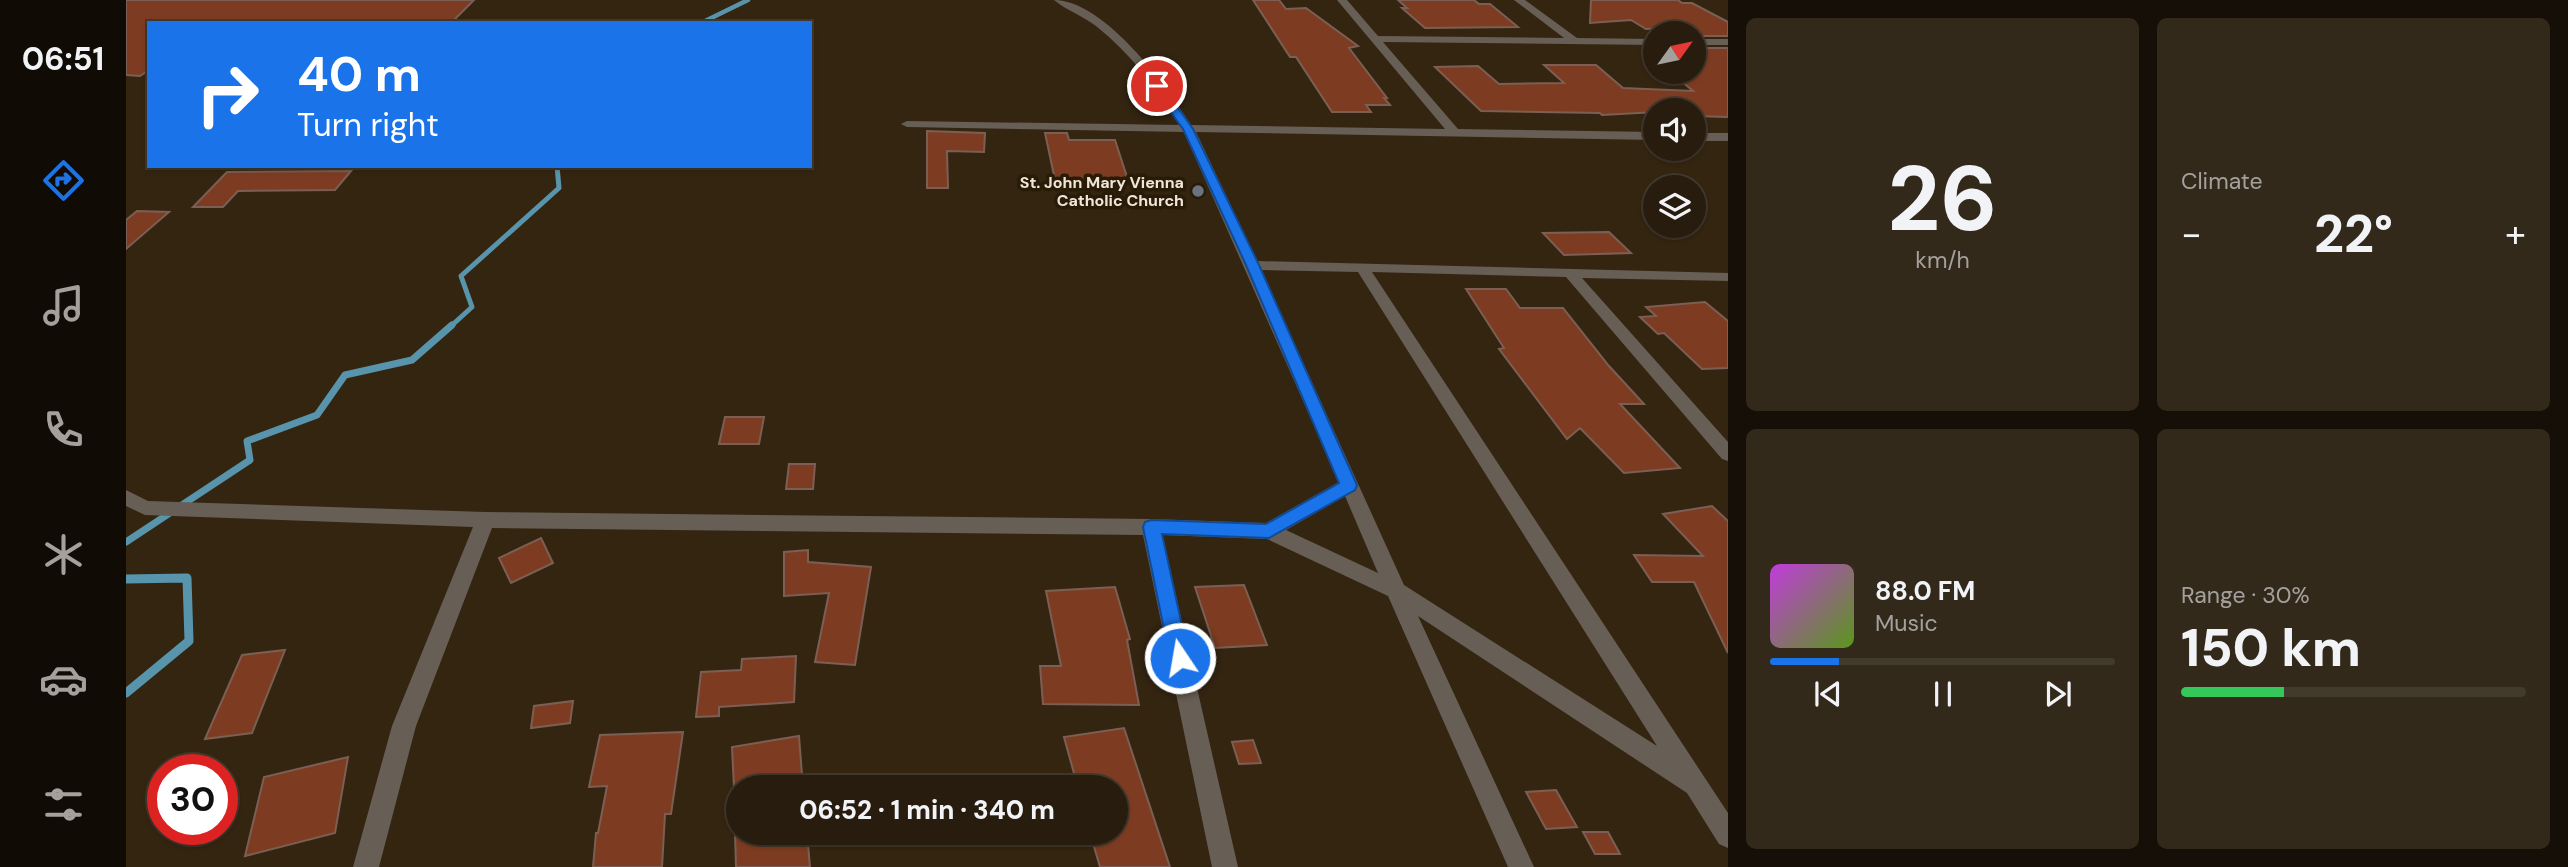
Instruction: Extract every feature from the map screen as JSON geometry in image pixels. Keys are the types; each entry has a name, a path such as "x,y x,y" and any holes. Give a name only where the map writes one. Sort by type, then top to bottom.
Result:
{"street":[{"path":"1059,0 1096,21 1121,43 1145,70 1188,129 1252,265 1521,867"},
{"path":"1342,0 1455,133"},
{"path":"1519,0 1574,41"},
{"path":"1376,39 1643,42"},
{"path":"1706,42 1728,42"},
{"path":"907,124 1643,136"},
{"path":"1706,137 1728,138"},
{"path":"1252,265 1728,277"},
{"path":"1363,269 1728,835"},
{"path":"1570,273 1728,454"},
{"path":"1269,531 1349,485"},
{"path":"126,497 145,508 485,520 1151,527 1269,531 1395,590 1695,785"},
{"path":"366,867 404,726 485,520"},
{"path":"1151,527 1225,867"}],"building":[{"path":"126,0 474,0 453,21 147,21 147,71 140,76 126,75"},
{"path":"1253,0 1279,0 1286,9 1306,8 1358,46 1349,48 1390,105 1366,105 1371,112 1332,112 1296,57 1290,57"},
{"path":"1398,0 1474,0 1479,4 1490,4 1518,27 1425,28 1402,8 1407,8"},
{"path":"1591,0 1678,0 1692,3 1728,22 1728,36 1706,36 1706,21 1643,21 1643,27 1631,20 1590,23"},
{"path":"1706,48 1728,48 1728,117 1706,116 1706,98 1643,98 1643,113 1602,115 1481,111 1435,67 1478,66 1499,84 1564,83 1544,65 1596,65 1623,88 1693,91 1685,84 1706,84"},
{"path":"927,131 985,133 984,152 947,151 948,188 927,188"},
{"path":"1045,133 1067,133 1069,140 1115,140 1128,180 1055,180"},
{"path":"351,171 335,190 238,191 223,207 193,207 227,172"},
{"path":"137,211 169,212 126,249 126,220"},
{"path":"1609,232 1631,253 1564,255 1543,233"},
{"path":"1466,289 1506,289 1520,308 1563,308 1609,366 1644,404 1620,404 1680,468 1624,473 1580,428 1567,439 1499,349 1504,348"},
{"path":"1705,302 1728,321 1728,368 1702,369 1664,333 1658,334 1640,317 1656,316 1646,307"},
{"path":"725,417 764,417 759,444 719,444"},
{"path":"789,464 815,464 813,489 786,489"},
{"path":"1712,506 1728,521 1728,653 1694,582 1652,582 1634,555 1703,556 1663,514"},
{"path":"541,538 553,563 511,583 499,558"},
{"path":"808,550 808,562 871,567 855,665 815,662 829,593 784,596 784,552"},
{"path":"1244,585 1267,645 1215,648 1195,587"},
{"path":"1115,587 1130,639 1127,640 1139,705 1043,704 1040,666 1061,666 1046,591"},
{"path":"285,650 252,733 205,739 242,655"},
{"path":"796,656 794,702 719,707 719,716 696,717 701,672 741,670 742,659"},
{"path":"573,701 570,723 531,728 534,706"},
{"path":"1124,728 1170,867 1100,867 1094,845 1128,845 1128,775 1074,775 1064,737"},
{"path":"683,732 671,814 665,814 662,867 593,867 596,833 607,786 589,787 600,735"},
{"path":"799,736 802,775 733,775 732,747"},
{"path":"1253,740 1261,763 1239,764 1232,742"},
{"path":"348,757 335,833 245,856 264,777"},
{"path":"1556,790 1577,827 1546,829 1526,792"},
{"path":"1583,832 1608,832 1620,854 1595,854"},
{"path":"735,845 808,845 810,867 736,867"}],"waterway":[{"path":"705,21 748,0"},
{"path":"450,327 472,307 461,276 559,188 557,168"},
{"path":"126,542 250,460 247,441 317,415 345,375 412,360 452,325"},
{"path":"126,579 187,578 189,641 126,693"}],"place":[{"name":"St. John Mary Vienna Catholic Church","path":"1198,191"}],"route":[{"path":"1157,86 1188,129 1252,265 1349,485 1269,531 1151,527 1180,658"}]}
